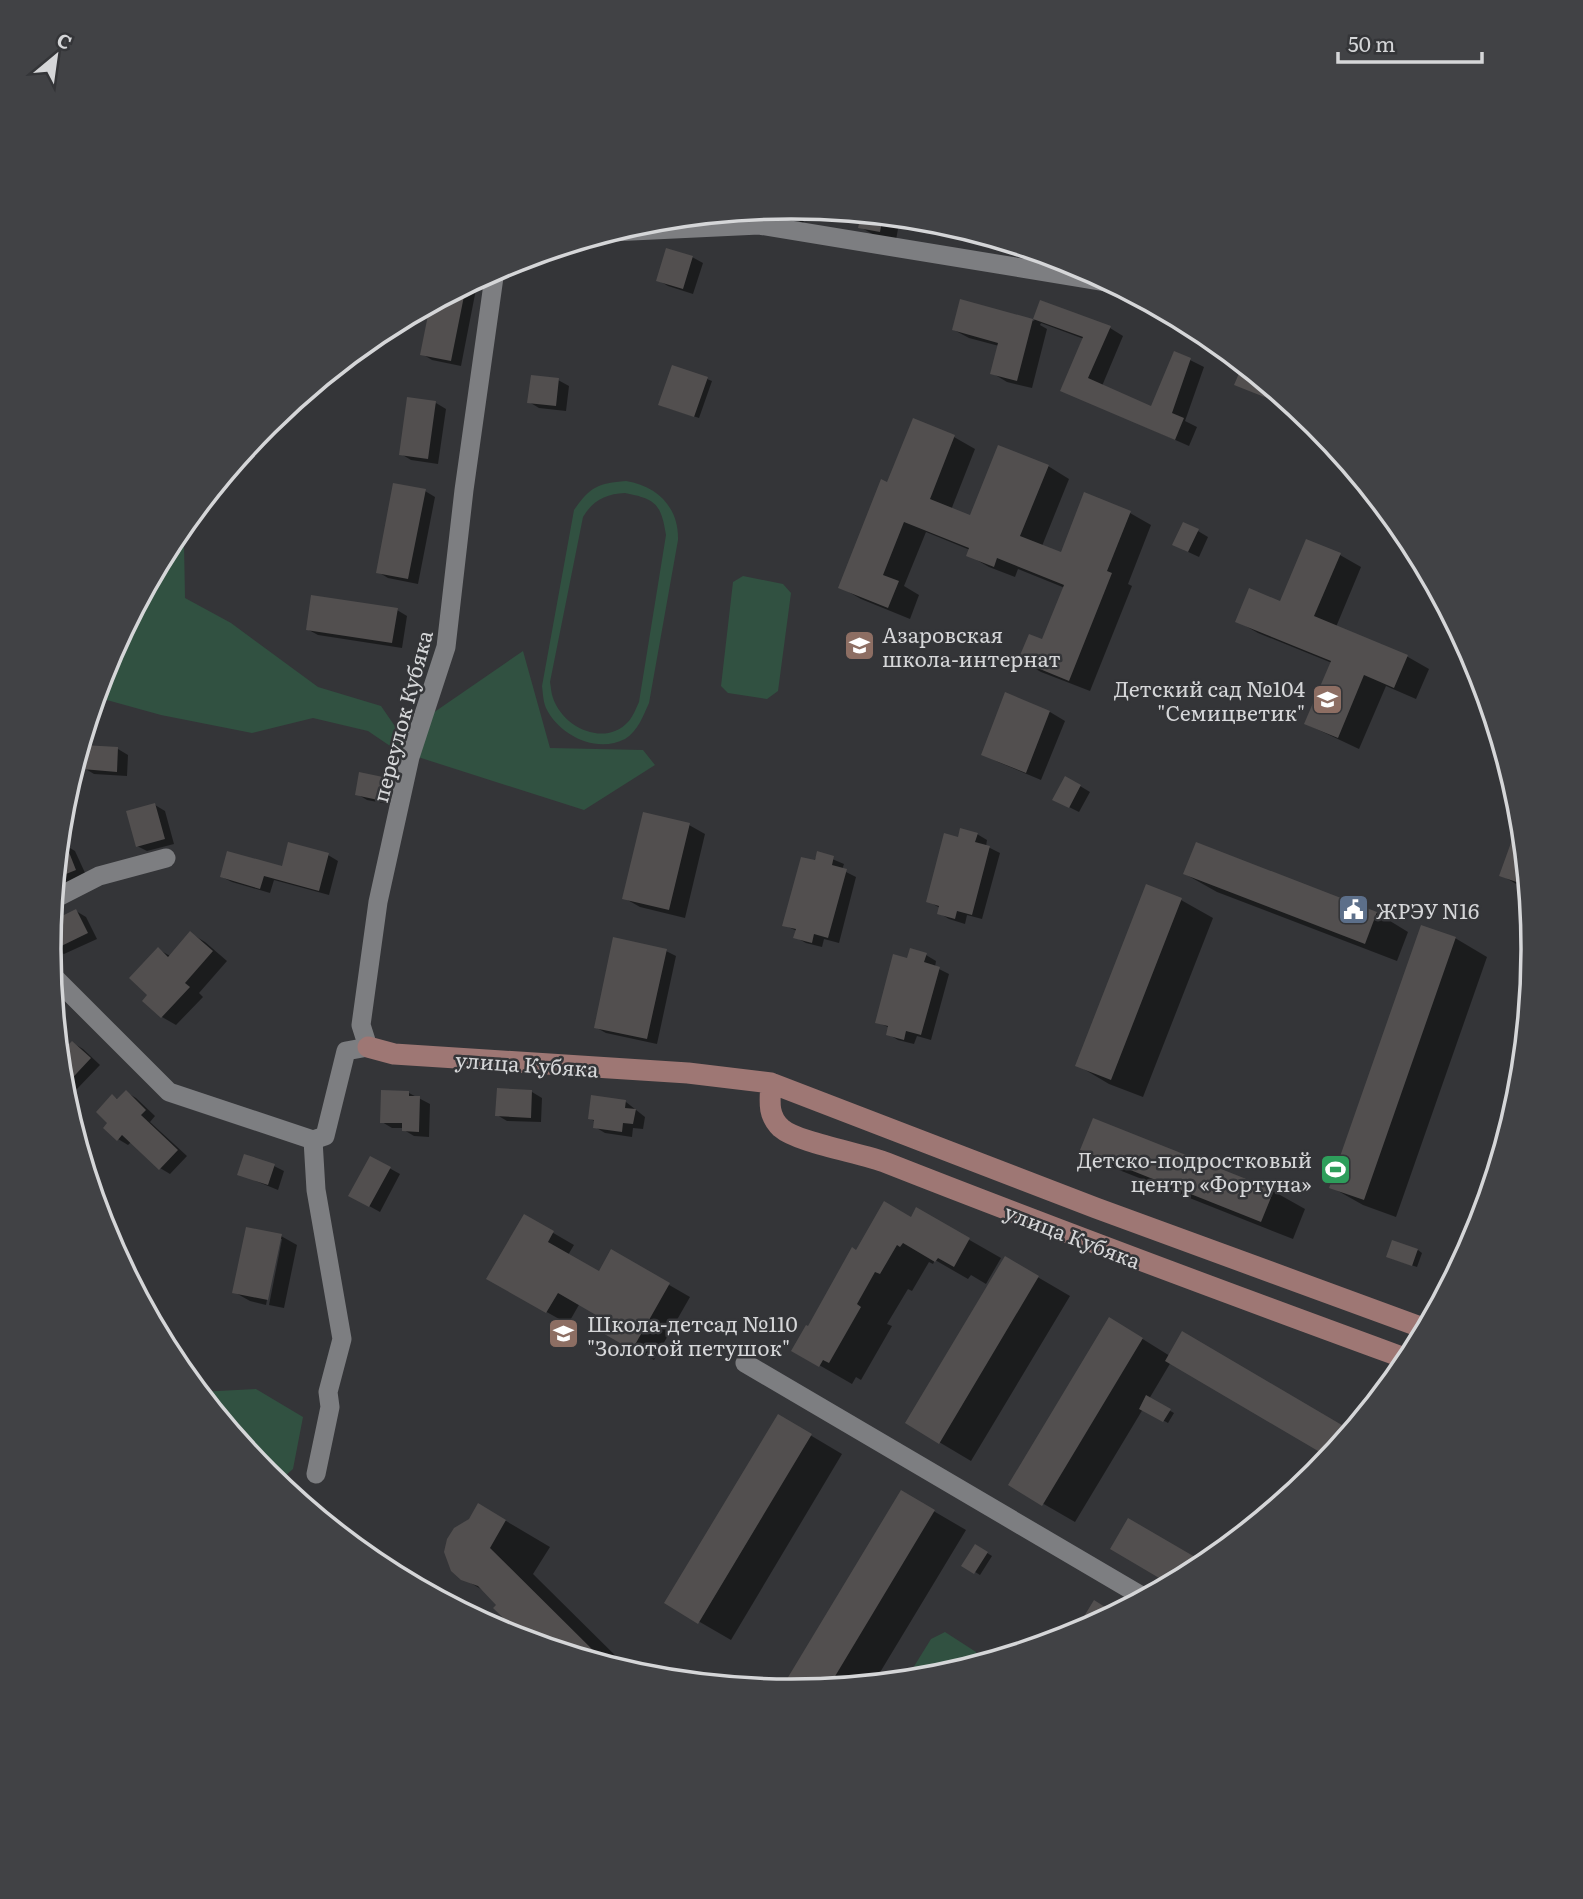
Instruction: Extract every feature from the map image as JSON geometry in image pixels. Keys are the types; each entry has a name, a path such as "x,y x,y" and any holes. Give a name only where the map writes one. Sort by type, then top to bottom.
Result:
{"street":[{"path":"672,229 759,225 1078,278"},
{"name":"переулок Кубяка","path":"368,1047 361,1025 378,902 410,757 446,648 464,490 493,284"},
{"path":"64,894 99,876 166,858"},
{"path":"63,986 169,1092 313,1139 325,1136 346,1051 368,1047"},
{"name":"улица Кубяка","path":"368,1047 394,1054 688,1073 771,1083 1109,1213 1417,1326"},
{"name":"улица Кубяка","path":"771,1083 769,1109 782,1128 803,1138 881,1161 1398,1356"},
{"path":"313,1139 316,1190 342,1339 328,1392 330,1406 316,1474"},
{"path":"745,1363 1136,1593"}],"green space":[{"path":"616,482 637,484 664,500 675,518 678,540 649,703 640,723 630,736 614,743 602,744 580,739 560,726 546,708 542,686 574,510 590,491","holes":["625,493 644,498 655,505 662,516 666,535 639,702 630,720 619,729 597,733 586,731 566,718 553,698 550,682 583,517 596,502"]},
{"path":"184,544 185,598 231,623 318,687 381,706 401,735 523,651 550,748 643,750 655,765 584,810 396,750 368,731 313,718 252,733 161,715 106,700 137,627"},
{"path":"743,576 783,584 791,593 778,691 767,699 728,693 721,686 733,582"},
{"path":"256,1389 303,1417 293,1469 285,1476 242,1431 210,1391"},
{"path":"945,1632 976,1652 977,1656 912,1670 931,1639"}],"building":[{"path":"859,223 881,225 880,232 858,228"},
{"path":"666,248 693,256 683,289 656,281"},
{"path":"464,298 451,361 420,355 428,316"},
{"path":"960,299 1033,319 1017,381 990,374 998,343 952,330"},
{"path":"1040,300 1111,326 1088,378 1151,406 1174,351 1191,358 1172,413 1184,418 1175,440 1060,391 1083,337 1033,319"},
{"path":"672,365 708,377 694,417 658,405"},
{"path":"1239,373 1274,401 1234,385"},
{"path":"531,375 559,378 556,406 527,403"},
{"path":"407,397 436,401 428,459 399,455"},
{"path":"913,418 955,435 930,499 970,515 998,445 1049,465 1020,536 1061,552 1084,492 1131,511 1107,571 1112,573 1069,681 1018,660 1029,634 1042,639 1064,585 997,558 994,567 966,556 969,548 904,522 883,575 899,581 888,608 838,588 881,479 887,482"},
{"path":"393,483 426,489 408,579 376,573"},
{"path":"1183,522 1199,529 1188,552 1172,545"},
{"path":"1306,539 1341,553 1314,616 1408,655 1394,688 1364,675 1338,738 1304,724 1331,661 1235,622 1249,588 1280,601"},
{"path":"311,595 398,608 392,643 306,630"},
{"path":"1005,692 1050,711 1026,773 981,755"},
{"path":"91,745 118,747 117,772 84,769"},
{"path":"359,772 383,777 378,800 355,795"},
{"path":"1065,776 1081,785 1069,808 1052,800"},
{"path":"155,803 165,839 136,847 126,811"},
{"path":"643,812 690,823 669,910 622,899"},
{"path":"960,828 978,833 975,842 990,846 972,915 957,911 955,919 937,914 939,906 926,902 944,833 958,837"},
{"path":"1513,837 1518,883 1499,876"},
{"path":"288,842 329,853 319,891 264,876 260,889 220,877 227,851 282,866"},
{"path":"1196,842 1377,912 1365,944 1183,874"},
{"path":"68,849 76,870 65,874"},
{"path":"817,851 834,856 832,865 847,869 828,938 814,934 812,943 793,938 796,929 782,926 801,857 815,860"},
{"path":"1146,884 1182,898 1111,1080 1075,1066"},
{"path":"76,909 88,933 61,946 62,916"},
{"path":"1421,925 1456,937 1364,1200 1329,1188"},
{"path":"190,931 213,951 185,983 190,987 161,1018 142,1001 147,995 129,978 158,947 168,957"},
{"path":"613,937 667,949 647,1039 594,1028"},
{"path":"910,948 927,953 924,962 940,967 921,1035 906,1031 904,1040 886,1035 888,1026 875,1023 893,954 907,958"},
{"path":"72,1041 91,1058 73,1078 67,1046"},
{"path":"497,1088 532,1090 531,1118 495,1116"},
{"path":"126,1090 146,1110 141,1115 178,1150 159,1170 122,1135 117,1141 103,1128 107,1123 96,1112 112,1094 117,1099"},
{"path":"381,1090 409,1091 409,1096 420,1096 419,1132 402,1131 402,1123 380,1123"},
{"path":"591,1095 626,1100 625,1108 636,1109 633,1124 623,1123 622,1132 593,1128 594,1120 588,1119"},
{"path":"1093,1118 1274,1190 1261,1222 1080,1150"},
{"path":"244,1154 275,1164 268,1185 237,1175"},
{"path":"370,1156 391,1167 369,1207 348,1196"},
{"path":"884,1201 911,1217 916,1207 970,1238 954,1267 938,1258 935,1262 903,1243 900,1247 897,1245 880,1274 875,1272 857,1304 861,1307 829,1363 823,1360 819,1367 791,1351 852,1247 856,1250"},
{"path":"524,1214 554,1231 548,1242 599,1271 611,1249 670,1283 632,1350 601,1332 608,1322 558,1293 546,1313 486,1279"},
{"path":"246,1227 282,1234 268,1300 232,1293"},
{"path":"1392,1240 1418,1249 1412,1266 1386,1257"},
{"path":"1005,1256 1039,1276 939,1444 905,1423"},
{"path":"1109,1317 1143,1338 1042,1506 1008,1485"},
{"path":"1182,1331 1345,1427 1321,1453 1165,1361"},
{"path":"1146,1395 1171,1409 1163,1422 1139,1409"},
{"path":"778,1414 812,1434 698,1624 664,1603"},
{"path":"901,1490 935,1510 834,1678 787,1679"},
{"path":"478,1503 506,1520 490,1548 596,1653 507,1622 493,1608 496,1605 478,1586 461,1580 451,1571 444,1552 447,1539 454,1528 469,1519"},
{"path":"1128,1518 1196,1558 1161,1579 1110,1549"},
{"path":"975,1544 988,1552 974,1574 961,1566"},
{"path":"1094,1600 1106,1608 1083,1619"}],"place":[{"name":"Азаровская школа-интернат","path":"859,645"},
{"name":"Детский сад №104 \"Семицветик\"","path":"1328,699"},
{"name":"ЖРЭУ N16","path":"1353,909"},
{"name":"Детско-подростковый центр «Фортуна»","path":"1335,1170"},
{"name":"Школа-детсад №110 \"Золотой петушок\"","path":"564,1334"}]}
